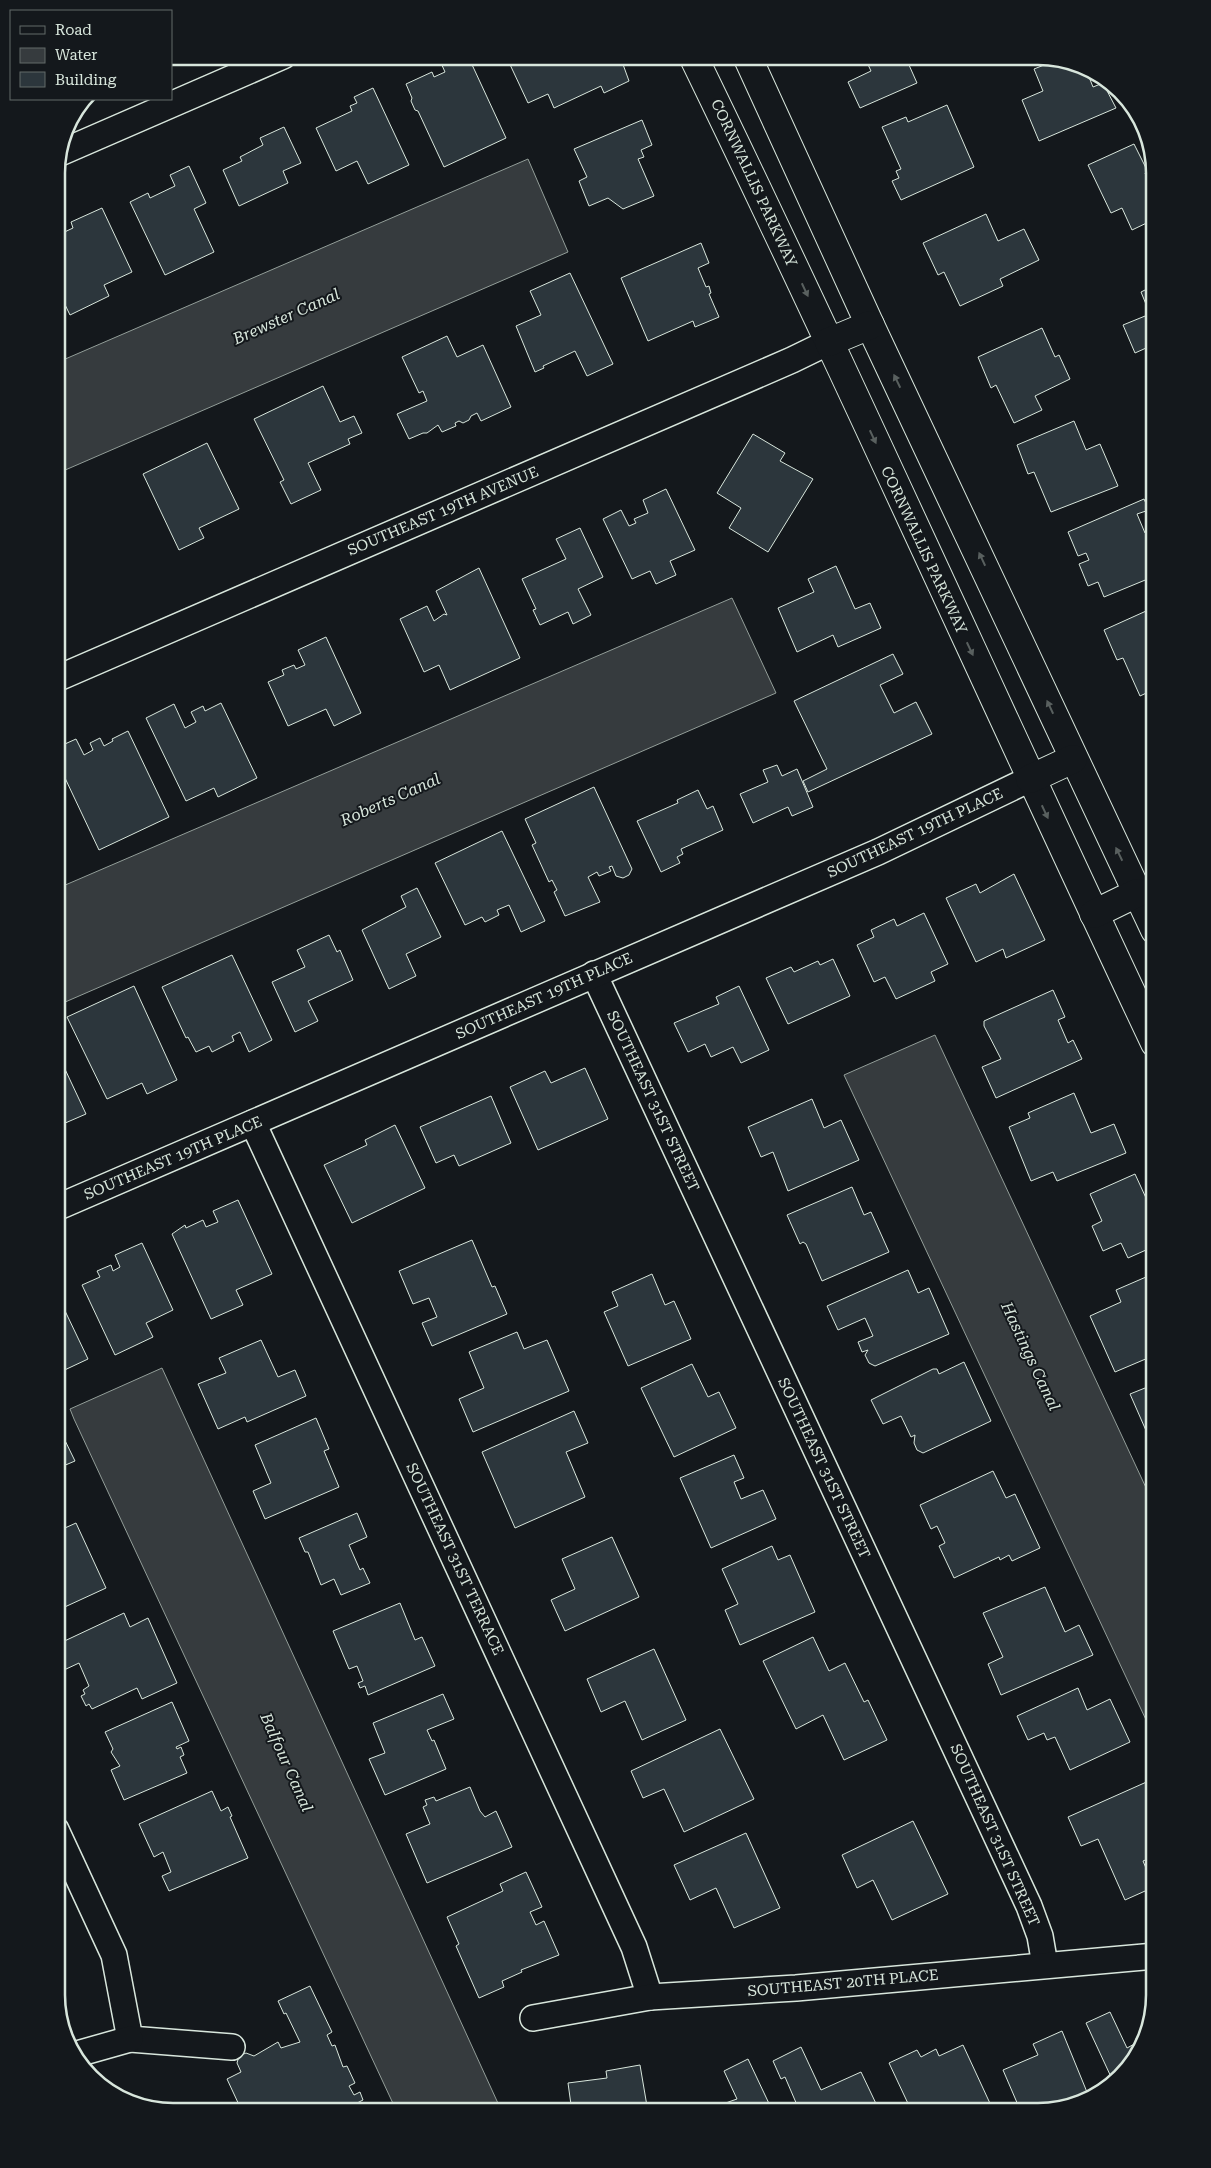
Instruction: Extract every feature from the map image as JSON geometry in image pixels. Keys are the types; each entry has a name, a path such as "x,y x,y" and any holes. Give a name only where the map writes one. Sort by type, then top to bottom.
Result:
{"street":[{"path":"68,150 262,65"},
{"name":"CORNWALLIS PARKWAY","path":"697,65 829,342 1030,780 1146,1024"},
{"path":"751,65 870,326 974,543 1074,759 1146,889 1094,914"},
{"path":"829,342 870,326"},
{"name":"SOUTHEAST 19TH AVENUE","path":"65,675 792,360 829,342"},
{"path":"1030,780 1074,759"},
{"name":"SOUTHEAST 19TH PLACE","path":"65,1204 878,852 1030,780"},
{"name":"SOUTHEAST 31ST STREET","path":"594,974 1029,1906 1040,1936 1045,1965"},
{"name":"SOUTHEAST 31ST TERRACE","path":"253,1123 630,1938 650,1997"},
{"path":"65,1849 114,1955 130,2039"},
{"name":"SOUTHEAST 20TH PLACE","path":"533,2018 650,1997 796,1988 1146,1957"},
{"path":"81,2053 130,2039 232,2047"}],"water":[{"name":"Brewster Canal","path":"528,159 568,252 65,470 65,359"},
{"name":"Roberts Canal","path":"732,598 776,693 65,1002 65,885"},
{"name":"Hastings Canal","path":"935,1035 1146,1488 1146,1720 844,1075"},
{"name":"Balfour Canal","path":"162,1368 498,2103 393,2103 70,1409"}],"building":[{"path":"442,65 472,65 506,138 444,167 418,111 415,110 406,84 432,72 434,77 445,72"},
{"path":"510,65 623,65 629,81 604,93 601,86 554,108 548,94 528,103"},
{"path":"868,65 909,65 917,83 860,108 848,82 871,71"},
{"path":"1045,65 1059,67 1086,76 1089,78 1093,87 1100,84 1106,89 1116,108 1039,141 1022,100 1043,91 1034,69"},
{"path":"373,88 409,165 368,184 357,161 336,171 316,128 352,111 350,106 357,103 354,97"},
{"path":"947,105 974,167 901,200 892,181 899,178 896,171 901,169 882,127 906,117 908,122"},
{"path":"642,120 652,145 641,150 644,157 638,159 654,196 623,209 608,198 589,206 579,181 587,177 574,149"},
{"path":"284,127 301,163 283,171 288,183 239,206 223,170 242,161 240,157 263,145 260,138"},
{"path":"1134,144 1146,167 1146,223 1132,230 1122,208 1111,213 1088,165"},
{"path":"189,166 206,203 194,209 214,252 165,275 130,202 148,193 150,198 175,186 170,175"},
{"path":"102,208 132,272 104,285 109,296 70,315 65,305 65,232 73,228 71,222"},
{"path":"986,214 998,241 1024,229 1039,260 1000,279 1003,286 960,306 944,272 938,275 923,243"},
{"path":"701,243 709,263 698,268 706,287 709,286 711,293 709,294 719,317 695,327 693,321 648,341 621,278"},
{"path":"570,273 613,364 587,376 575,351 543,366 544,368 535,372 516,326 541,315 530,291"},
{"path":"1146,290 1146,304 1141,292"},
{"path":"1146,316 1146,348 1135,353 1123,325"},
{"path":"1042,328 1055,357 1059,355 1070,379 1035,396 1042,410 1014,423 996,385 991,388 978,357"},
{"path":"447,336 457,357 483,345 511,407 481,421 477,413 471,416 469,420 463,423 459,421 455,423 456,426 442,432 438,425 427,433 409,439 397,414 427,401 423,391 419,393 402,357"},
{"path":"323,386 340,422 354,416 362,433 348,439 350,444 308,463 321,490 291,504 280,482 284,480 254,419"},
{"path":"1074,421 1086,450 1100,444 1118,486 1051,512 1034,472 1028,474 1017,445"},
{"path":"753,434 785,453 780,461 813,479 768,552 729,528 741,508 717,493"},
{"path":"207,443 239,509 199,528 204,538 179,550 143,474"},
{"path":"666,489 695,550 670,561 676,575 656,584 650,571 632,579 603,519 621,510 629,526 636,523 634,519 648,513 643,500"},
{"path":"1144,499 1146,511 1137,514 1146,532 1146,580 1104,597 1098,582 1088,586 1079,564 1089,560 1086,553 1078,556 1068,532"},
{"path":"580,528 603,577 578,589 591,615 573,624 568,612 540,625 533,610 536,609 522,579 566,559 556,539"},
{"path":"836,566 855,609 870,603 881,628 838,647 833,635 797,652 778,608 814,592 808,579"},
{"path":"479,568 520,658 450,690 439,665 424,672 400,619 427,606 434,621 444,614 447,615 436,591"},
{"path":"1146,611 1146,693 1140,696 1123,658 1117,660 1104,630"},
{"path":"326,637 361,713 334,726 326,709 288,726 268,682 284,675 282,670 294,665 296,669 305,665 298,650"},
{"path":"893,654 903,674 880,685 894,713 916,702 932,734 808,792 803,781 827,769 794,701"},
{"path":"221,703 257,778 218,797 214,788 186,801 146,718 174,704 185,728 196,722 191,712 203,706 205,711"},
{"path":"128,731 169,817 99,850 65,778 65,744 76,739 84,755 93,750 90,743 100,738 104,746 113,741 112,739"},
{"path":"777,765 782,776 797,769 813,807 792,816 788,807 753,823 740,794 768,782 763,770"},
{"path":"594,787 632,869 629,875 623,878 616,876 612,866 609,867 611,871 599,876 597,872 588,877 600,902 565,916 554,892 557,890 552,880 549,882 532,845 536,843 525,819"},
{"path":"698,790 707,809 713,806 723,830 681,849 683,854 677,857 680,863 661,872 637,821 678,803 677,800"},
{"path":"502,831 545,921 521,932 509,905 497,910 499,915 485,922 482,917 465,925 435,863"},
{"path":"1014,874 1045,940 1006,958 1003,949 976,962 946,898 976,884 980,893"},
{"path":"417,888 441,937 406,954 416,976 389,989 362,930 406,907 401,896"},
{"path":"924,913 948,964 931,972 935,981 896,999 885,977 874,982 857,945 874,937 871,930 894,919 897,926"},
{"path":"329,935 337,952 340,950 353,980 308,1001 318,1021 295,1032 272,982 305,967 297,950"},
{"path":"232,955 272,1040 249,1052 240,1032 232,1036 234,1041 212,1052 209,1046 196,1052 188,1037 186,1038 162,987"},
{"path":"833,959 850,996 788,1024 766,978 791,967 794,972 818,961 820,965"},
{"path":"134,986 177,1080 147,1094 142,1083 107,1099 67,1017"},
{"path":"739,986 769,1050 741,1063 733,1047 711,1057 705,1044 688,1052 674,1023 719,1004 716,997"},
{"path":"1053,990 1065,1017 1058,1020 1068,1043 1073,1040 1082,1059 996,1098 982,1067 1001,1059 984,1026 984,1021"},
{"path":"585,1068 608,1119 538,1150 510,1087 545,1071 551,1083"},
{"path":"65,1069 86,1114 65,1123"},
{"path":"1074,1093 1091,1133 1114,1124 1126,1153 1057,1181 1053,1172 1031,1181 1009,1127 1030,1118 1028,1113"},
{"path":"491,1096 511,1143 459,1166 454,1155 436,1163 420,1127"},
{"path":"812,1099 824,1128 841,1120 859,1160 788,1191 773,1152 761,1157 748,1127"},
{"path":"395,1125 425,1188 352,1223 324,1165 367,1145 365,1140"},
{"path":"1135,1174 1146,1198 1146,1250 1128,1258 1121,1243 1103,1251 1092,1226 1102,1221 1090,1194"},
{"path":"852,1187 864,1215 871,1212 889,1252 822,1281 806,1244 803,1242 800,1244 787,1215"},
{"path":"238,1200 272,1274 236,1290 243,1305 211,1319 172,1234 185,1225 186,1228 203,1220 206,1227 218,1222 213,1211"},
{"path":"472,1240 492,1287 495,1286 507,1314 432,1346 422,1323 437,1317 429,1298 413,1304 399,1271"},
{"path":"142,1243 173,1310 146,1323 153,1337 115,1355 82,1285 100,1277 97,1271 111,1265 113,1271 120,1267 115,1255"},
{"path":"908,1270 918,1293 929,1288 949,1334 875,1366 869,1363 865,1355 868,1350 862,1352 858,1342 873,1336 865,1318 838,1330 827,1306"},
{"path":"652,1274 665,1305 674,1301 691,1339 628,1366 604,1312 618,1306 612,1292"},
{"path":"1146,1277 1146,1359 1115,1372 1090,1316 1121,1302 1116,1290"},
{"path":"65,1311 88,1359 65,1370"},
{"path":"517,1332 524,1349 547,1340 569,1391 473,1432 459,1399 484,1388 469,1352"},
{"path":"261,1340 278,1377 295,1370 306,1396 247,1422 245,1417 218,1429 198,1384 226,1373 219,1358"},
{"path":"964,1362 991,1421 923,1453 917,1450 914,1443 915,1435 911,1437 901,1416 883,1424 871,1400 933,1369 937,1369 939,1374"},
{"path":"692,1364 708,1397 719,1392 736,1428 674,1457 641,1388"},
{"path":"1146,1388 1146,1430 1130,1394"},
{"path":"574,1411 588,1443 566,1452 585,1497 515,1528 482,1452"},
{"path":"316,1418 329,1449 324,1451 339,1487 265,1519 253,1491 271,1483 255,1445"},
{"path":"65,1440 75,1461 65,1465"},
{"path":"734,1455 744,1478 734,1482 741,1499 763,1490 776,1519 711,1548 680,1478"},
{"path":"993,1471 1006,1498 1015,1494 1040,1548 1012,1561 1009,1555 1000,1560 999,1557 954,1578 939,1546 945,1543 937,1526 931,1529 920,1505"},
{"path":"357,1513 367,1537 349,1545 360,1570 363,1568 370,1583 341,1595 334,1579 321,1585 308,1552 305,1552 299,1538"},
{"path":"76,1523 106,1588 65,1607 65,1528"},
{"path":"612,1537 639,1597 565,1631 551,1600 575,1589 562,1559"},
{"path":"772,1546 778,1560 790,1555 815,1612 740,1645 725,1610 738,1604 722,1569"},
{"path":"1045,1587 1065,1632 1079,1625 1093,1655 1001,1695 988,1664 1003,1657 983,1613"},
{"path":"400,1603 415,1640 422,1637 435,1666 368,1695 365,1686 360,1688 358,1683 363,1681 357,1666 349,1669 333,1631"},
{"path":"124,1613 130,1627 148,1618 177,1683 142,1699 137,1688 92,1709 89,1704 86,1706 81,1696 85,1694 83,1690 89,1686 79,1663 65,1670 65,1641"},
{"path":"813,1637 829,1671 845,1663 864,1702 868,1700 887,1740 844,1760 823,1715 796,1729 763,1661"},
{"path":"654,1649 686,1720 642,1740 625,1701 601,1712 587,1679"},
{"path":"1078,1688 1087,1710 1110,1699 1130,1742 1070,1770 1055,1737 1047,1740 1044,1733 1028,1740 1017,1716"},
{"path":"443,1694 454,1719 427,1730 432,1741 434,1740 446,1769 385,1795 369,1759 385,1753 373,1723"},
{"path":"172,1702 189,1741 176,1747 177,1749 181,1747 184,1755 180,1757 187,1773 124,1800 111,1770 120,1766 111,1752 113,1749 105,1732"},
{"path":"720,1729 754,1799 684,1832 664,1789 643,1798 631,1771"},
{"path":"1146,1782 1146,1860 1143,1861 1146,1868 1146,1891 1125,1900 1098,1839 1081,1846 1068,1817"},
{"path":"470,1787 480,1811 485,1817 496,1811 512,1847 427,1883 406,1834 430,1824 423,1807 427,1805 425,1800 434,1797 436,1801"},
{"path":"212,1791 221,1811 228,1807 232,1816 230,1817 248,1858 169,1891 162,1876 171,1872 163,1852 154,1857 139,1824"},
{"path":"913,1821 948,1894 892,1920 873,1880 857,1888 842,1855"},
{"path":"746,1833 780,1908 734,1928 716,1888 690,1900 674,1865"},
{"path":"526,1872 542,1907 530,1912 536,1925 544,1921 559,1955 521,1970 522,1972 502,1981 504,1987 479,1998 456,1946 459,1944 447,1917 503,1891 500,1884"},
{"path":"310,1986 332,2032 327,2035 332,2046 335,2045 343,2067 347,2066 355,2083 349,2086 354,2095 360,2092 363,2100 357,2103 238,2103 227,2079 241,2072 237,2063 239,2056 246,2053 254,2056 278,2042 281,2048 300,2042 278,2001"},
{"path":"1110,2012 1127,2048 1134,2044 1128,2055 1110,2075 1086,2023"},
{"path":"1062,2031 1087,2091 1059,2101 1017,2103 1003,2070 1038,2055 1033,2044"},
{"path":"963,2045 990,2103 908,2103 889,2063 917,2050 921,2057 936,2049 939,2056"},
{"path":"801,2047 821,2090 861,2072 876,2103 796,2103 785,2077 781,2079 773,2061"},
{"path":"748,2059 769,2103 726,2103 737,2099 724,2071"},
{"path":"640,2065 646,2103 571,2103 568,2083 607,2078 606,2071"}]}
